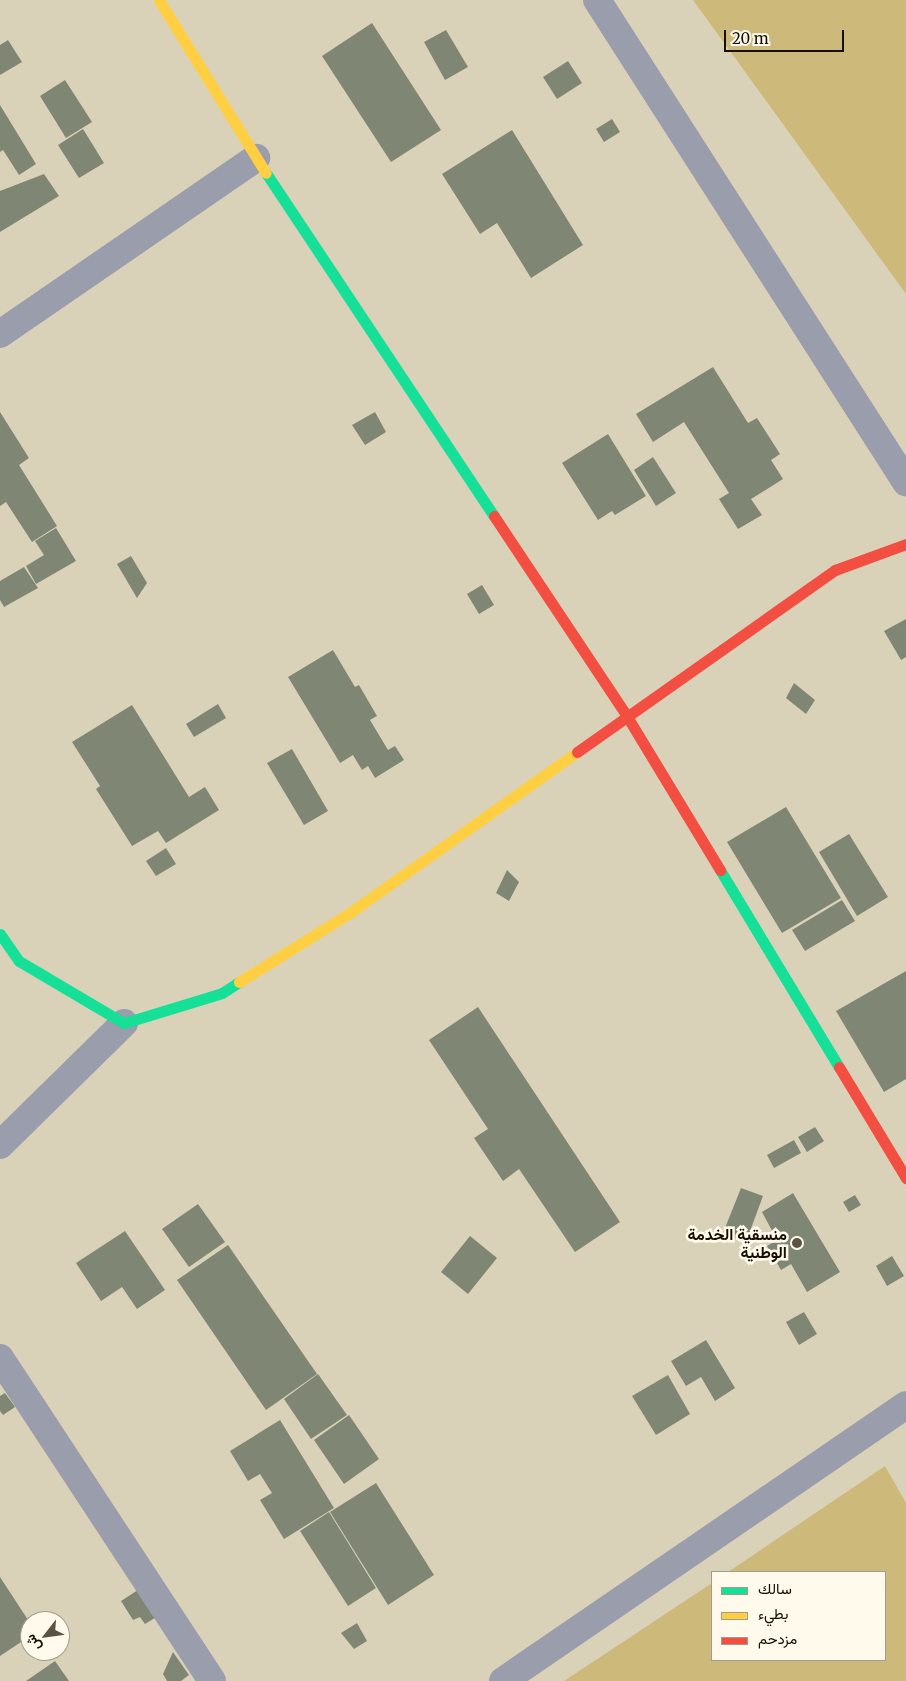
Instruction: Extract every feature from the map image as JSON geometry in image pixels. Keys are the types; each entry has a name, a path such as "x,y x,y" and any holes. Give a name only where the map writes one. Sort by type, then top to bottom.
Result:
{"street":[{"path":"159,0 256,158 628,718 906,1178"},
{"path":"597,0 906,482"},
{"path":"0,334 256,158"},
{"path":"0,1145 124,1023 222,993 351,912 835,570 906,544"},
{"path":"0,934 19,961 124,1023"},
{"path":"0,1358 212,1681"},
{"path":"503,1681 906,1405"}],"shaded area":[{"path":"693,0 906,0 906,294"},
{"path":"885,1466 906,1503 906,1681 564,1681 711,1584 711,1661 886,1661 886,1571 729,1571"}],"building":[{"path":"372,23 441,130 391,162 322,56"},
{"path":"446,30 468,67 445,80 424,42"},
{"path":"8,40 22,62 0,75 0,45"},
{"path":"568,61 582,83 557,99 543,77"},
{"path":"65,80 92,122 66,138 40,96"},
{"path":"0,105 36,164 19,175 3,150 0,152"},
{"path":"612,119 620,132 604,142 596,129"},
{"path":"83,129 104,163 79,178 58,145"},
{"path":"512,130 583,245 531,278 497,223 480,234 442,174"},
{"path":"44,174 59,196 0,232 0,191"},
{"path":"713,367 748,423 757,418 780,454 771,460 783,479 751,499 762,515 738,529 719,499 729,493 684,422 653,442 636,414"},
{"path":"0,412 29,458 19,465 57,526 32,542 6,502 0,506"},
{"path":"375,412 386,432 365,445 352,425"},
{"path":"608,434 646,496 615,515 612,511 598,520 562,463"},
{"path":"653,457 676,493 656,506 634,470"},
{"path":"56,528 76,561 36,584 26,566 44,555 35,541"},
{"path":"131,556 147,583 137,598 117,564"},
{"path":"24,567 38,588 4,607 0,600 0,581"},
{"path":"482,585 494,605 479,614 467,594"},
{"path":"906,619 906,657 901,660 884,631"},
{"path":"333,650 355,687 359,685 377,716 370,720 388,750 395,746 404,760 375,778 368,766 362,770 353,755 340,763 288,677"},
{"path":"794,683 815,700 806,714 786,698"},
{"path":"218,704 226,718 194,737 186,724"},
{"path":"132,705 189,797 205,787 219,810 166,843 158,831 132,846 96,789 100,786 72,742"},
{"path":"292,749 328,811 304,825 267,763"},
{"path":"786,807 841,898 782,933 727,842"},
{"path":"849,834 888,897 857,916 819,852"},
{"path":"166,848 176,864 156,876 146,861"},
{"path":"507,870 519,882 509,901 496,893"},
{"path":"842,900 855,921 805,951 792,930"},
{"path":"906,971 906,1079 884,1092 836,1011"},
{"path":"478,1007 620,1222 575,1252 519,1169 503,1181 474,1138 488,1129 429,1040"},
{"path":"815,1127 824,1141 807,1152 798,1137"},
{"path":"794,1140 801,1153 774,1168 767,1155"},
{"path":"741,1188 763,1196 746,1242 723,1233"},
{"name":"منسقية الخدمة الوطنية","path":"793,1193 840,1272 807,1292 791,1264 781,1270 767,1246 777,1240 762,1212"},
{"path":"855,1195 861,1205 849,1212 843,1202"},
{"path":"198,1204 225,1242 189,1267 162,1229"},
{"path":"125,1231 165,1290 137,1309 122,1287 101,1301 76,1263"},
{"path":"470,1236 497,1258 468,1294 441,1272"},
{"path":"228,1245 317,1374 266,1410 177,1280"},
{"path":"892,1256 904,1276 887,1286 876,1266"},
{"path":"804,1312 817,1334 799,1345 786,1322"},
{"path":"706,1340 735,1388 715,1401 701,1377 686,1386 671,1361"},
{"path":"318,1374 347,1415 311,1439 284,1399"},
{"path":"668,1375 690,1414 656,1435 632,1396"},
{"path":"5,1393 15,1407 3,1415 0,1411 0,1396"},
{"path":"349,1415 379,1459 344,1484 314,1440"},
{"path":"280,1420 334,1508 284,1539 260,1500 272,1493 260,1474 248,1481 230,1451"},
{"path":"376,1483 434,1575 388,1605 330,1512"},
{"path":"329,1512 376,1588 348,1606 300,1531"},
{"path":"0,1577 22,1611 20,1611 20,1643 0,1656"},
{"path":"141,1588 158,1616 145,1624 140,1617 133,1620 121,1601"},
{"path":"357,1623 367,1641 354,1649 341,1633"},
{"path":"173,1652 189,1675 181,1681 167,1681 163,1674"},
{"path":"55,1661 69,1681 26,1681"}],"traffic: fast":[{"path":"266,173 494,516"},
{"path":"720,870 839,1067"},
{"path":"0,934 19,961 124,1023 222,993 239,982"}],"traffic: slow":[{"path":"159,0 266,173"},
{"path":"239,982 351,912 577,752"}],"traffic: jam":[{"path":"494,516 628,718 720,870"},
{"path":"577,752 835,570 906,544"},
{"path":"839,1067 906,1178"}],"place":[{"name":"منسقية الخدمة الوطنية","path":"797,1243"}]}
